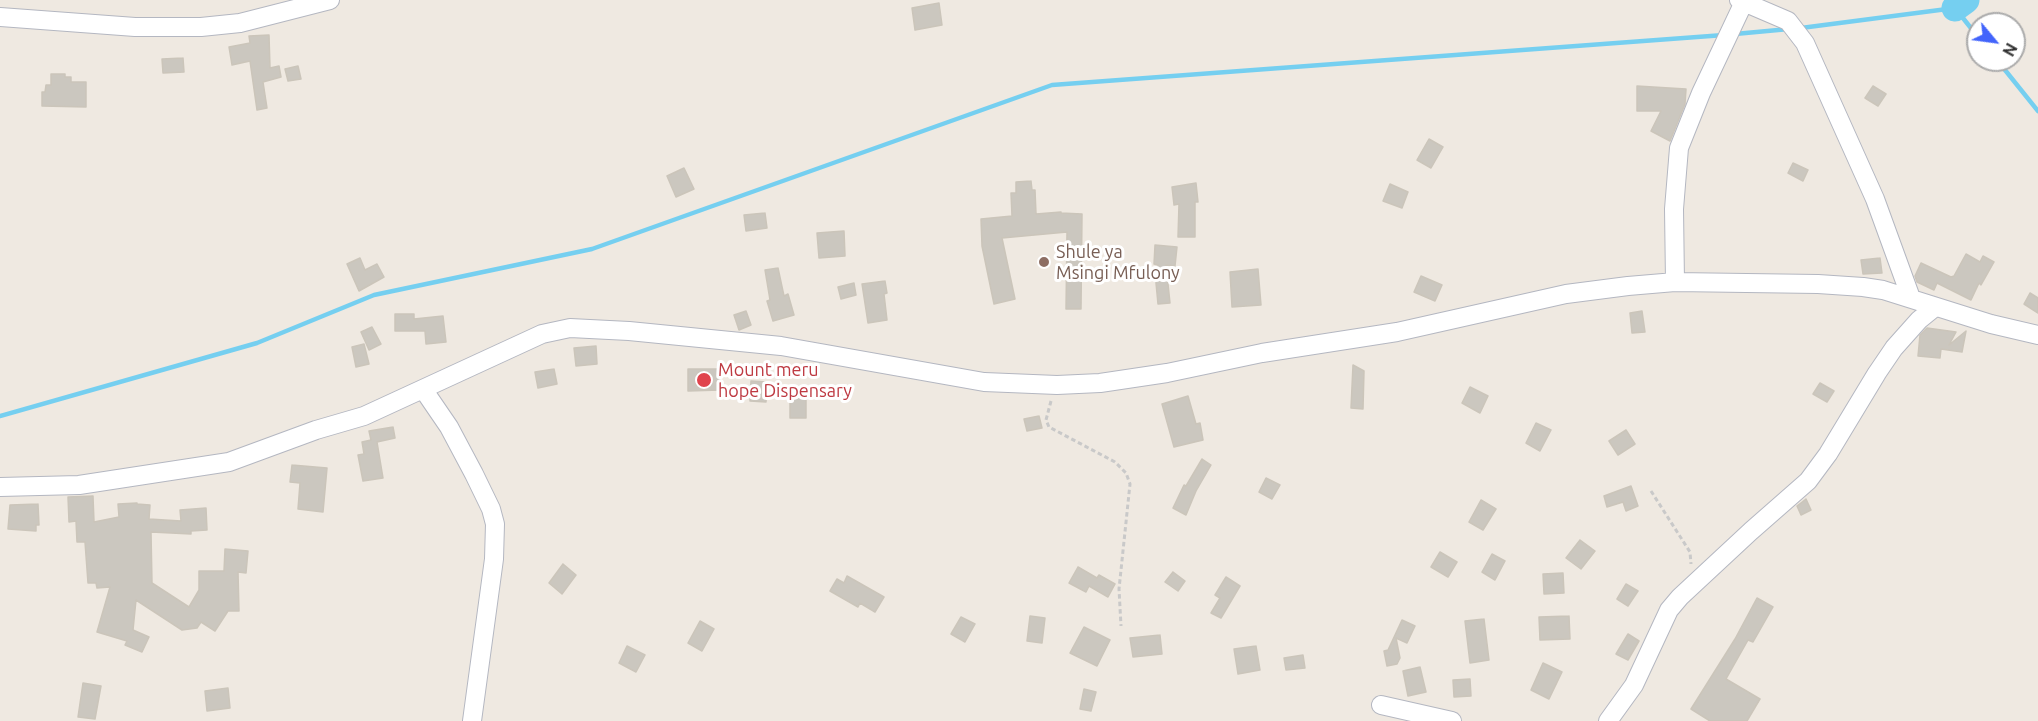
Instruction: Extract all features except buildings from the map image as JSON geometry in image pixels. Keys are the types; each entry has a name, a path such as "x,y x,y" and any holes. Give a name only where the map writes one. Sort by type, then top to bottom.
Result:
{"street":[{"path":"0,16 135,27 201,27 240,23 330,0"},
{"path":"1675,282 1674,209 1679,148 1742,1 1788,21 1805,43 1875,200 1911,298"},
{"path":"0,487 79,485 230,462 316,430 364,416 542,334 570,328 629,331 781,346 984,382 1057,386 1100,383 1167,373 1262,353 1389,333 1566,294 1675,282 1844,285 1883,290 1991,324 2038,335"},
{"path":"1608,721 1634,685 1669,610 1808,482 1894,348 1919,320 1935,307"},
{"path":"423,389 449,427 491,509 495,524 494,559 472,721"},
{"path":"1381,705 1452,721"}],"path":[{"path":"1057,386 1046,420 1049,427 1115,462 1126,473 1130,484 1119,589 1120,626"},
{"path":"1651,491 1691,556 1685,593"}],"waterway":[{"path":"1955,8 1966,0"},
{"path":"1801,28 1955,8 1966,22"},
{"path":"1735,34 1789,29"},
{"path":"0,416 257,343 374,295 592,249 1052,85 1724,35"},
{"path":"2007,72 2038,111"}],"place":[{"name":"Shule ya Msingi Mfulony","path":"1044,262"},
{"name":"Mount meru hope Dispensary","path":"704,380"}]}
